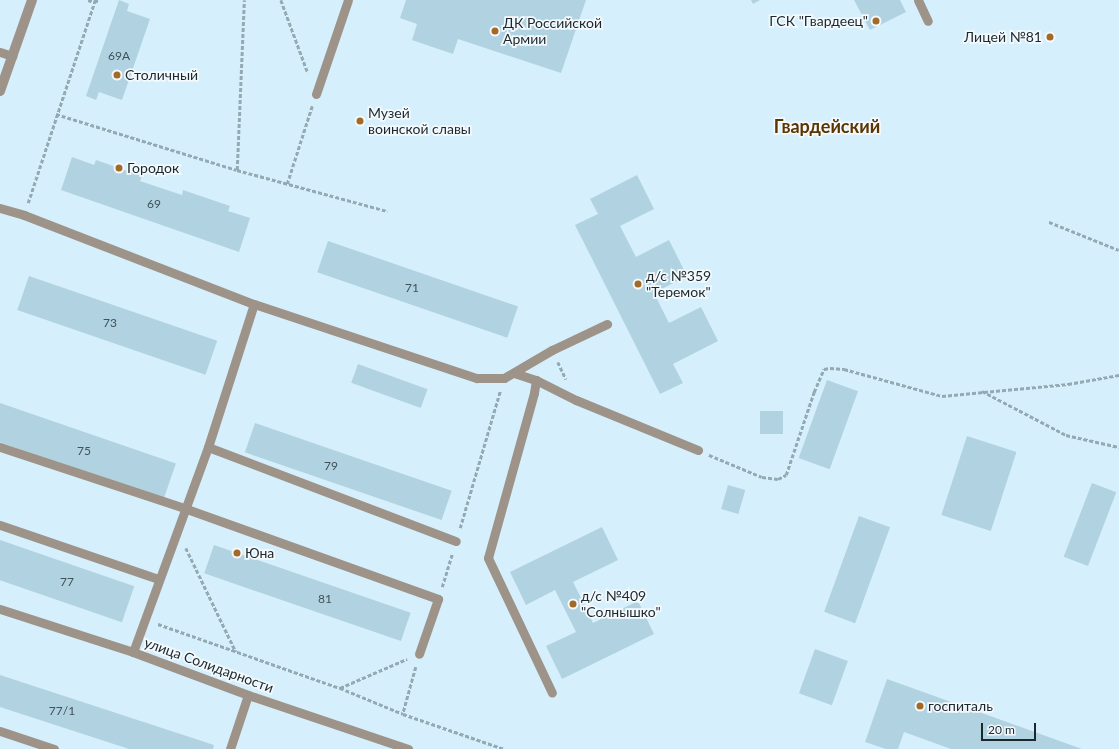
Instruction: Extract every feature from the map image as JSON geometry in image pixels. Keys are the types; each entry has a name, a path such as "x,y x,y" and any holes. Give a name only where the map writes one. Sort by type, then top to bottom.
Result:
{"street":[{"path":"0,91 32,0"}],"lane":[{"path":"316,94 348,0"},
{"path":"918,0 928,21"},
{"path":"0,52 12,56"},
{"path":"0,208 24,215 254,304 477,378 504,378 552,350 607,324"},
{"path":"133,652 176,529 208,447 254,304"},
{"path":"514,373 536,380 576,400 698,450"},
{"path":"536,380 534,393 488,558 552,693"},
{"path":"0,447 184,508 438,599 419,654"},
{"path":"208,447 456,541"},
{"path":"0,525 159,578"},
{"name":"улица Солидарности","path":"0,609 133,652 248,695 408,749"},
{"path":"230,749 248,695"},
{"path":"0,731 54,749"}],"path":[{"path":"88,0 99,0"},
{"path":"237,170 244,0"},
{"path":"281,0 316,94 287,184"},
{"path":"24,215 56,114 95,1"},
{"path":"56,114 237,170 387,211"},
{"path":"1049,222 1119,250"},
{"path":"552,350 576,400"},
{"path":"698,450 762,477 778,479 786,475 814,392 824,369 844,369 942,396 981,391 1068,384 1119,375"},
{"path":"438,599 504,378"},
{"path":"981,391 1066,435 1119,447"},
{"path":"176,529 236,652"},
{"path":"145,619 340,688 404,714 504,749"},
{"path":"340,688 419,654"},
{"path":"404,714 419,654"}],"building":[{"path":"119,0 129,4 127,11 150,19 122,100 99,92 96,100 86,96"},
{"name":"ДК Российской Армии","path":"406,0 586,0 561,73 458,39 453,54 412,40 417,24 400,18"},
{"name":"ГСК \"Гвардеец\"","path":"751,0 760,0 753,4"},
{"name":"ГСК \"Гвардеец\"","path":"854,0 900,0 906,12 870,30"},
{"path":"72,157 94,165 96,160 142,176 140,181 182,195 183,190 230,206 228,211 250,218 239,252 61,190"},
{"name":"д/с №359 \"Теремок\"","path":"637,175 654,209 620,226 636,257 669,240 687,276 654,293 669,323 701,307 718,341 673,364 683,383 660,394 575,225 598,214 590,199"},
{"path":"328,241 518,306 507,338 317,272"},
{"path":"29,276 217,341 205,375 17,310"},
{"path":"358,364 428,389 421,408 351,383"},
{"path":"827,380 858,391 830,469 799,458"},
{"path":"0,403 176,464 164,499 0,442"},
{"path":"760,411 783,411 783,434 760,434"},
{"path":"255,423 452,491 442,520 245,452"},
{"path":"967,436 1016,452 991,531 941,515"},
{"path":"1092,483 1116,492 1088,566 1064,557"},
{"path":"728,485 745,490 738,514 721,509"},
{"path":"859,516 890,527 855,623 824,612"},
{"name":"д/с №409 \"Солнышко\"","path":"602,527 618,560 573,582 593,623 638,601 654,634 562,679 546,646 576,632 555,590 526,605 510,572"},
{"path":"0,540 134,586 122,622 0,580"},
{"path":"214,545 411,613 401,641 204,573"},
{"path":"815,649 848,661 832,705 799,693"},
{"path":"0,675 214,745 213,749 129,749 0,707"},
{"name":"госпиталь","path":"887,679 1082,749 951,749 904,732 898,749 886,749 865,742"}],"place":[{"name":"ГСК \"Гвардеец\"","path":"876,21"},
{"name":"ДК Российской Армии","path":"495,31"},
{"name":"Лицей №81","path":"1050,37"},
{"name":"Столичный","path":"117,75"},
{"name":"Музей воинской славы","path":"360,121"},
{"name":"Городок","path":"119,168"},
{"name":"д/с №359 \"Теремок\"","path":"638,284"},
{"name":"Юна","path":"237,553"},
{"name":"д/с №409 \"Солнышко\"","path":"573,604"},
{"name":"госпиталь","path":"920,706"}],"district":[{"name":"Гвардейский","path":"827,126"}]}
